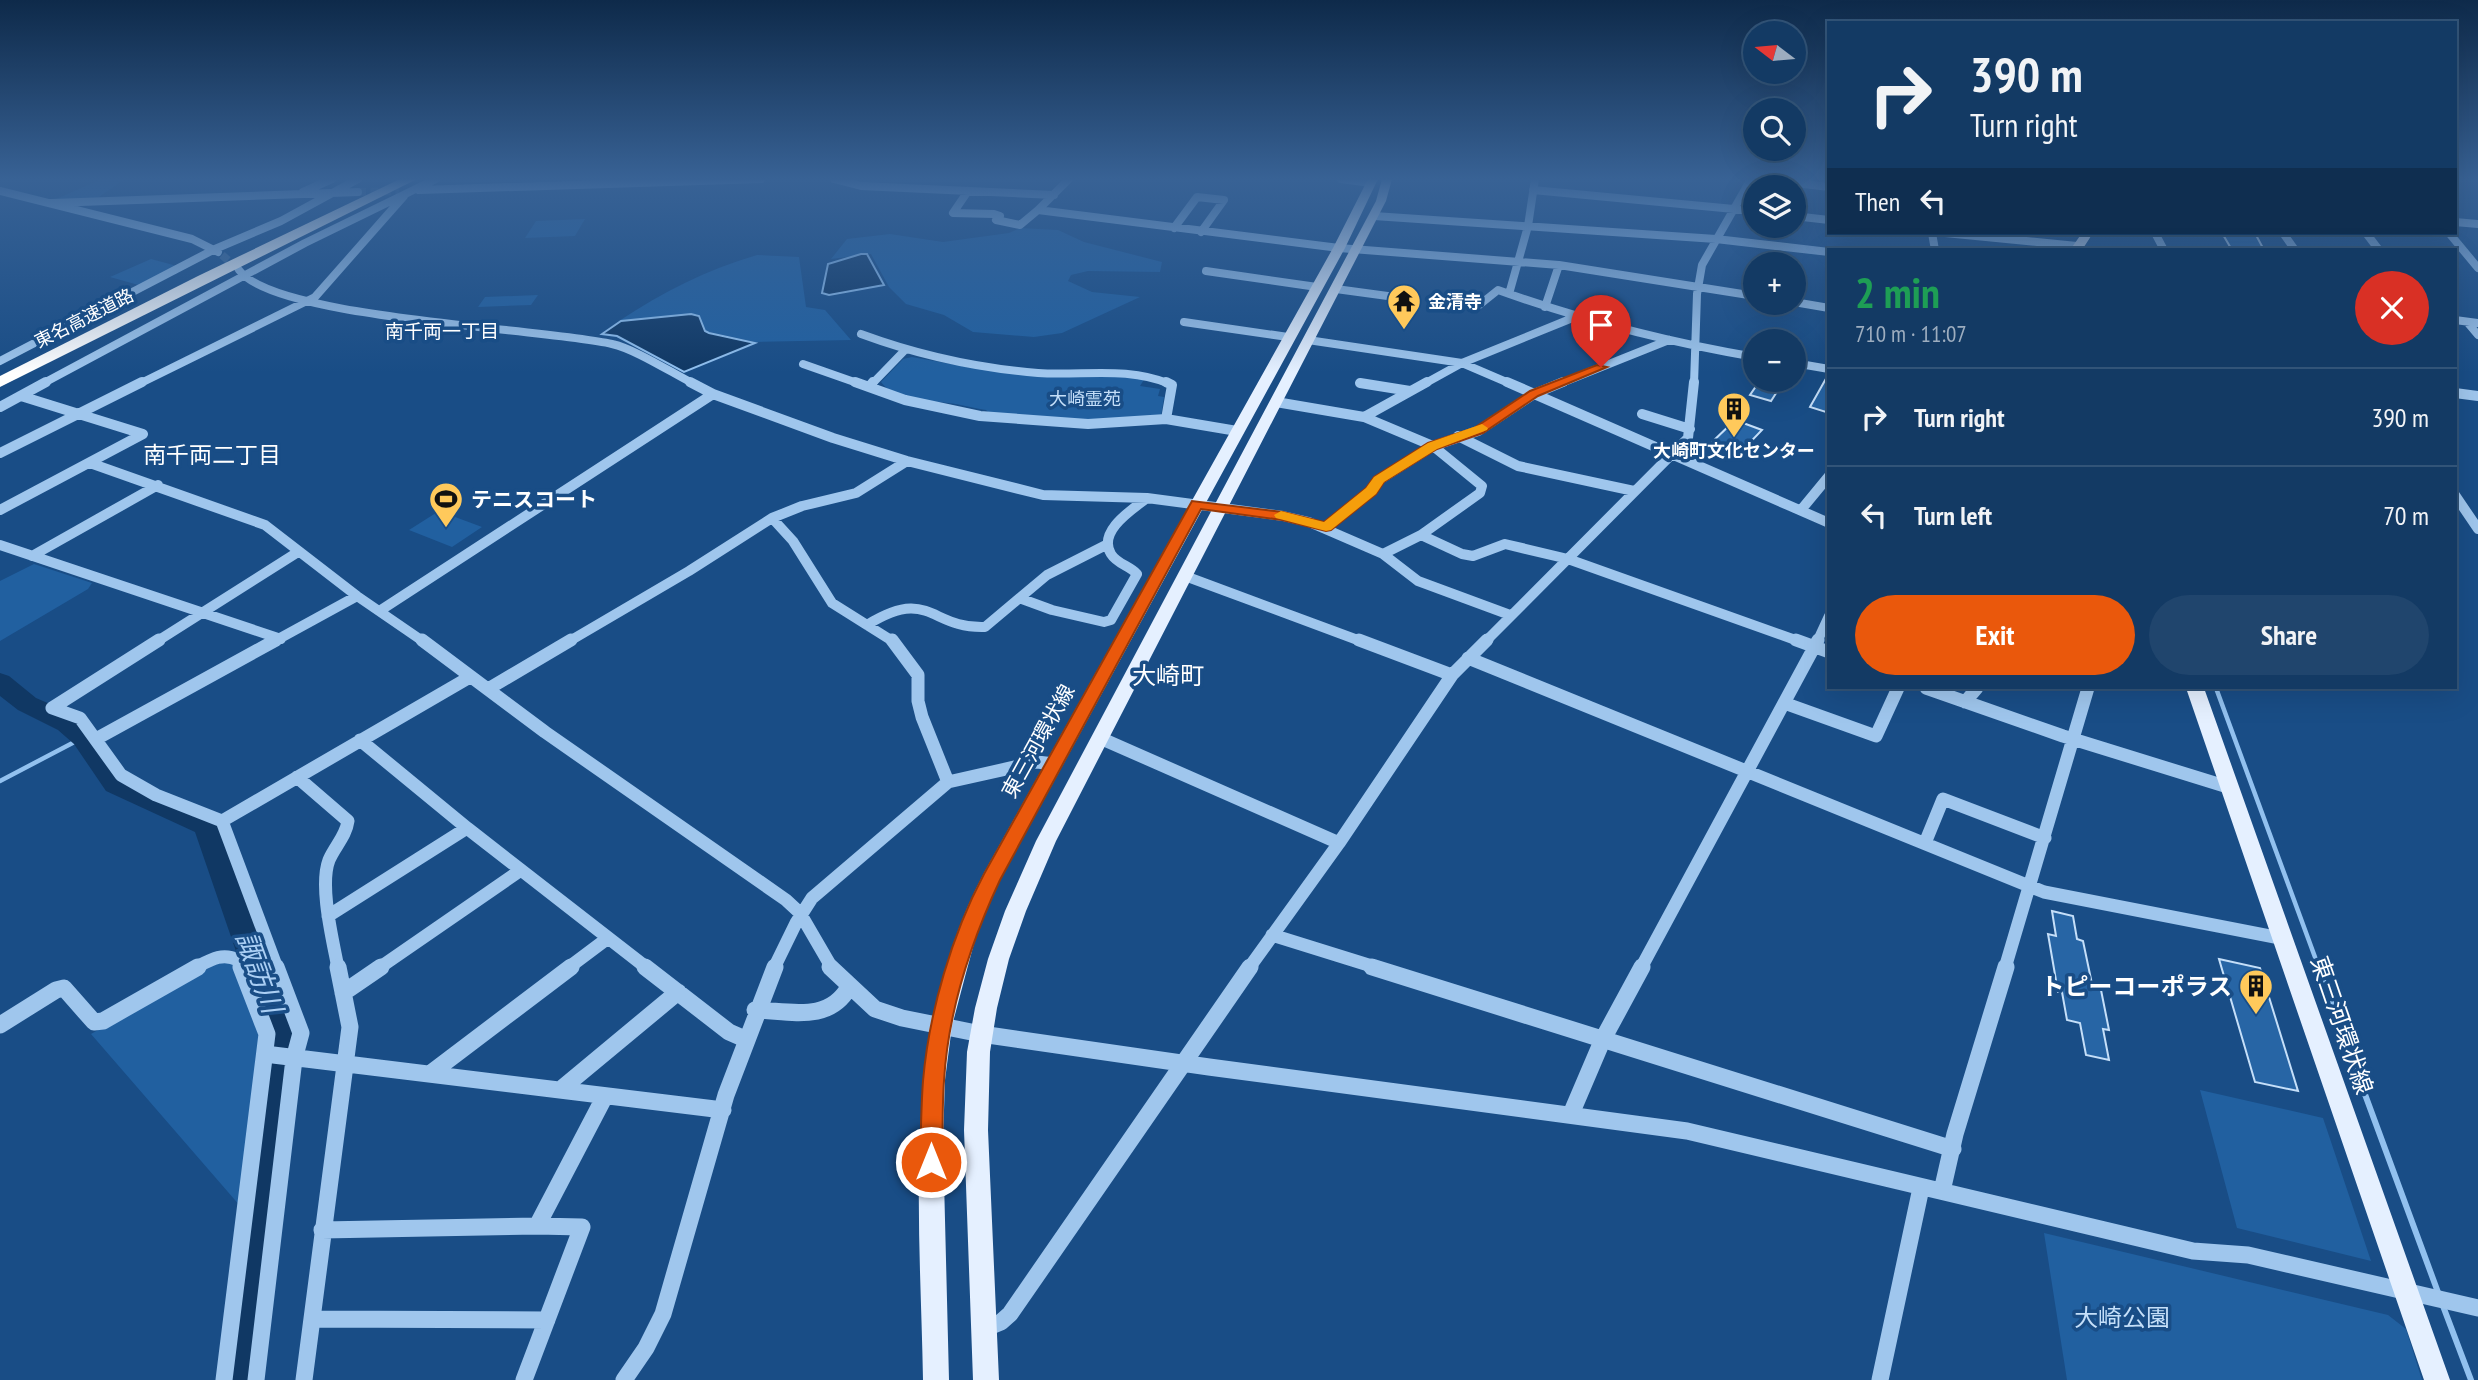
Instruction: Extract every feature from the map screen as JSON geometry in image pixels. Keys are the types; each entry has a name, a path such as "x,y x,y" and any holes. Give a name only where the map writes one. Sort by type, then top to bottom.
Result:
{"highway":[{"name":"東名高速道路","path":"0,372 145,299 273,243"},
{"name":"東名高速道路","path":"0,382 203,279 280,243"}],"main road":[{"name":"東三河環状線","path":"986,1380 976,1145 981,1034 1001,950 1027,880 1308,341 1326,288 1349,243"},
{"name":"東三河環状線","path":"1347,248 1351,243"},
{"name":"東三河環状線","path":"936,1380 931,1140 934,1080 941,1026 969,925 991,879 1288,337 1326,288"},
{"name":"東三河環状線","path":"2195,689 2437,1380"}],"street":[{"path":"201,243 218,252"},
{"path":"0,361 235,243"},
{"path":"0,407 242,274 303,243"},
{"path":"0,453 315,297 358,243"},
{"path":"1305,243 1559,265 1743,294"},
{"path":"1509,293 1524,243"},
{"path":"984,1329 1001,1322 1010,1314 1272,935 1339,843 1452,675 1688,438 1699,287 1702,265 1714,243"},
{"path":"1754,243 1827,252"},
{"path":"2036,243 2076,248"},
{"path":"2458,243 2478,268"},
{"path":"1545,307 1559,265"},
{"path":"1206,271 1395,296"},
{"path":"242,274 266,290 306,302 615,344 713,394 907,461 1043,495 1147,498 1283,516 1326,527 1383,554 1418,581 1510,615"},
{"path":"1478,306 1498,290 1575,317 1695,347 1743,354"},
{"path":"1806,304 1827,308"},
{"path":"1364,417 1462,363 1575,317"},
{"path":"2457,320 2478,323"},
{"path":"2467,321 2478,335"},
{"path":"1184,322 1288,337"},
{"path":"861,334 904,351 1043,373 1139,374 1172,384 1167,419"},
{"path":"1326,527 1371,491 1379,480 1433,446 1478,430 1534,394 1669,340"},
{"path":"1308,341 1462,363 1827,522"},
{"path":"869,387 904,351"},
{"path":"803,364 905,400 980,416 1088,425 1167,419 1237,431"},
{"path":"1806,365 1827,369"},
{"path":"1360,383 1410,391"},
{"path":"2457,393 2478,396"},
{"path":"381,610 713,394"},
{"path":"0,510 143,434 21,396"},
{"path":"1276,402 1364,417 1433,446 1482,486 1480,494 1421,535 1383,554"},
{"path":"1642,414 1690,429"},
{"path":"1458,436 1518,466 1634,491"},
{"path":"488,689 689,571 772,518 802,506 856,493 907,461"},
{"path":"90,463 265,525 545,732 786,900 800,913 826,962 849,987 875,1009 902,1018 981,1034 1687,1131 2193,1251 2248,1255 2478,1308"},
{"path":"1801,510 1827,478"},
{"path":"32,556 158,485"},
{"path":"867,625 892,611 910,608 946,617 973,629 985,627 1047,575 1106,545 1111,530 1147,498"},
{"path":"2457,498 2478,529"},
{"path":"772,518 793,541 832,603 893,641 918,675 918,701 922,717 948,782"},
{"path":"1421,535 1462,554 1473,556 1505,544 1568,559 1822,649"},
{"path":"0,545 281,639"},
{"path":"1021,599 1052,610 1104,622 1111,620 1137,574 1135,569 1120,563 1106,545"},
{"path":"256,1380 294,1059 301,1033 222,821 156,795 121,775 80,719 52,708 298,552"},
{"path":"1185,576 1452,675"},
{"path":"96,739 358,596"},
{"path":"1571,1114 1603,1039 1747,772 1784,704 1822,649 1827,625"},
{"path":"1468,658 2044,892 2285,939"},
{"path":"222,821 470,677"},
{"path":"1784,704 1876,736 1898,689"},
{"path":"1929,689 2075,740 2231,788"},
{"path":"1965,702 1976,689"},
{"path":"1942,1192 2088,689"},
{"path":"1100,738 1339,843"},
{"path":"360,740 467,828 729,1032 745,1039"},
{"path":"624,1380 646,1348 663,1314 745,1039 755,1010 800,913 812,898 948,782 1037,762 1054,764"},
{"path":"297,777 348,821 329,861 328,916 350,1027 304,1380"},
{"path":"1925,843 1943,799 2045,838"},
{"path":"328,916 467,828"},
{"path":"343,993 521,870"},
{"path":"1272,935 1953,1149"},
{"path":"431,1073 608,938"},
{"path":"0,1025 56,990 64,989 94,1022 103,1021 213,958 228,955 238,960 267,1034 224,1380"},
{"path":"755,1010 831,1008 841,1000 849,987"},
{"path":"560,1090 678,992"},
{"path":"265,1054 723,1110"},
{"path":"537,1226 605,1096"},
{"path":"1880,1380 1921,1188"},
{"path":"322,1230 582,1227 524,1380"},
{"path":"312,1319 547,1320"}],"green space":[{"path":"843,243 1089,243 1162,262 1160,272 1088,271 1071,275 1068,281 1092,292 1140,297 1062,333 1034,337 973,332 944,315 906,304 889,287 871,254 831,259"},
{"path":"757,255 799,257 806,307 825,310 851,340 755,342 705,331 697,314 619,321 685,283"},
{"path":"151,259 177,266 142,286 110,277"},
{"path":"538,295 531,305 478,307 485,297"},
{"name":"大崎霊苑","path":"912,357 968,367 1145,378 1140,386 1160,389 1158,396 1164,397 1161,416 1094,421 990,414 986,410 962,405 903,397 887,389 881,382 903,359"},
{"name":"テニスコート","path":"439,511 482,527 452,547 409,530"},
{"path":"34,564 92,583 88,589 0,641 0,581"},
{"path":"225,960 235,965 260,1039 241,1207 91,1034 217,962"},
{"path":"2200,1090 2323,1118 2371,1261 2237,1228"},
{"name":"大崎公園","path":"2044,1233 2388,1315 2406,1329 2422,1380 2067,1380"}],"shaded area":[{"path":"867,254 884,285 829,295 822,293 828,264"},
{"path":"691,314 699,316 705,331 709,333 755,343 684,372 617,336 602,334 621,321"}],"building":[{"path":"2228,243 2260,243 2263,248 2231,248"},
{"path":"1827,377 1827,412 1810,407"},
{"path":"1752,392 1777,392 1771,401 1750,395"},
{"name":"大崎町文化センター","path":"1735,420 1762,430 1734,459 1706,448"},
{"path":"2052,911 2073,916 2077,939 2083,941 2092,984 2100,985 2109,1030 2103,1029 2109,1060 2086,1055 2080,1023 2067,1020 2062,992 2058,992 2048,934 2056,936"},
{"name":"トピーコーポラス","path":"2219,959 2260,968 2298,1091 2255,1082"}],"waterway":[{"name":"諏訪川","path":"0,682 27,704 68,723 84,737 116,784 207,825 280,1030 241,1380"},
{"path":"2216,689 2319,968"},
{"path":"0,781 84,737"},
{"path":"2318,967 2439,1295"},
{"path":"2443,1306 2471,1380"}],"tunnel":[{"path":"222,255 239,270"}],"slow traffic":[{"path":"1281,515 1326,527 1371,491 1379,480 1433,446 1482,428"}],"place":[{"name":"金清寺","path":"1404,331"},
{"name":"大崎町文化センター","path":"1734,439"},
{"name":"テニスコート","path":"446,529"},
{"name":"トピーコーポラス","path":"2256,1016"}],"district":[{"name":"南千両一丁目","path":"442,331"},
{"name":"南千両二丁目","path":"212,454"},
{"name":"大崎町","path":"1168,675"}],"route":[{"path":"931,1162 934,1080 941,1026 969,925 991,879 1197,504 1283,516 1326,527 1371,491 1379,480 1433,446 1478,430 1534,394 1601,367"}]}
